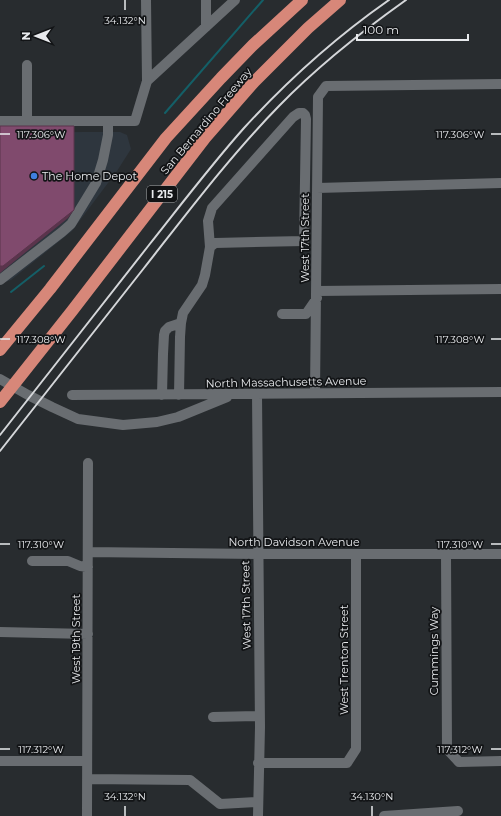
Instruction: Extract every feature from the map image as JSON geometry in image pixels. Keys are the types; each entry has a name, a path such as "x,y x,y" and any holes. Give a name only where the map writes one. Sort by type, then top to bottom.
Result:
{"highway":[{"name":"San Bernardino Freeway","path":"0,350 55,283 166,138 221,78 302,0"},
{"name":"San Bernardino Freeway","path":"0,402 210,133 254,82 308,28 340,0"}],"street":[{"path":"0,121 135,121 147,81 146,0"},
{"path":"206,0 206,27"},
{"path":"147,81 235,0"},
{"path":"27,65 27,121"},
{"name":"West 17th Street","path":"315,393 318,97 326,86 501,84"},
{"path":"179,395 181,323 183,313 202,285 205,275 210,247 208,220 212,208 292,117 299,113 303,113 306,119 304,242 215,243 210,247"},
{"path":"0,280 71,224 96,183 104,160 108,135 108,121"},
{"path":"317,188 501,183"},
{"path":"282,314 306,314 317,294 501,289"},
{"path":"162,395 164,335 169,327 181,323"},
{"path":"0,379 28,395 78,418 123,425 157,422 178,417 232,394"},
{"name":"North Massachusetts Avenue","path":"72,395 501,392"},
{"name":"West 17th Street","path":"257,394 260,716 258,816"},
{"name":"West 19th Street","path":"87,816 88,463"},
{"name":"North Davidson Avenue","path":"88,552 501,554"},
{"name":"West Trenton Street","path":"258,763 347,763 356,749 356,554"},
{"name":"Cummings Way","path":"446,554 447,749 459,762 501,761"},
{"path":"32,561 68,561 80,566 88,567"},
{"path":"0,632 88,634"},
{"path":"213,718 260,716"},
{"path":"0,761 87,760"},
{"path":"87,779 190,780 220,804 258,802"},
{"path":"384,816 458,811"}],"shaded area":[{"name":"The Home Depot","path":"120,132 127,135 131,149 117,171 72,231 11,280 0,284 0,133"}],"building":[{"name":"The Home Depot","path":"0,126 74,126 74,210 3,266 0,266"}],"waterway":[{"path":"165,113 263,0"},
{"path":"11,292 44,266"}],"railway":[{"path":"0,435 196,186 244,128 295,76 331,44 389,0"},
{"path":"0,451 193,205 226,164 261,125 324,63 406,0"}],"place":[{"name":"The Home Depot","path":"34,176"}]}
